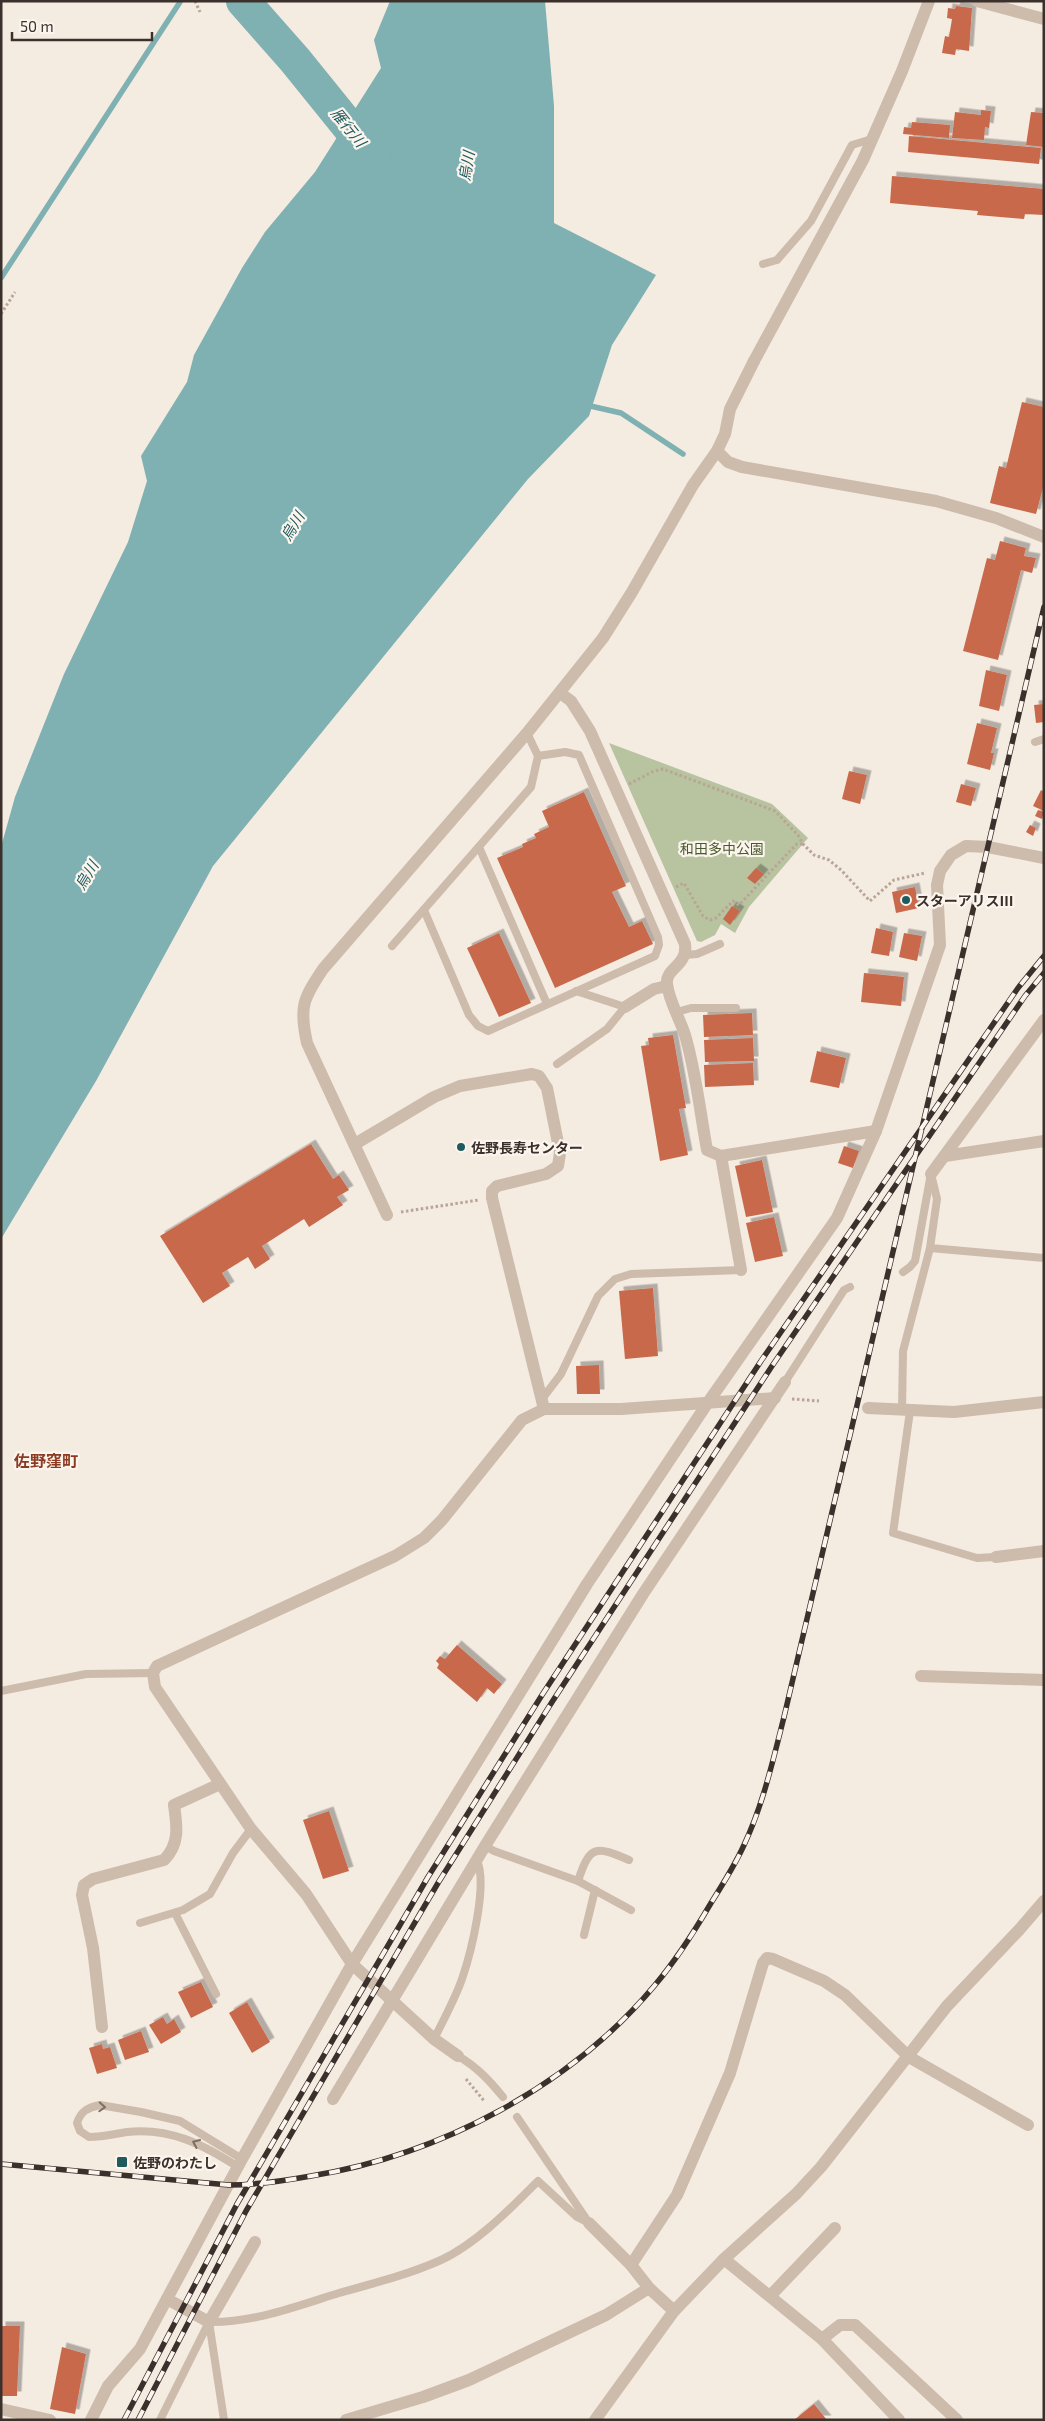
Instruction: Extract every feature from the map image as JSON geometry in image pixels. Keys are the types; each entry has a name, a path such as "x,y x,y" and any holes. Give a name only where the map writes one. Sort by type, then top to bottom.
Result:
{"street":[{"path":"387,1215 308,1043 301,1018 306,993 323,969 560,693 603,638 632,592 693,485 717,451 724,434 730,409 872,139 902,71 929,1"},
{"path":"977,1 1044,19"},
{"path":"717,451 728,462 742,467 936,500 996,518 1044,538"},
{"path":"560,693 571,701 590,731 682,936 685,955 669,975 667,986 685,1036 707,1150 721,1156 876,1131"},
{"path":"91,2420 108,2386 140,2349 240,2163 352,1964 587,1584 709,1401 838,1218 876,1131 940,945 937,885 940,871 951,855 966,846 988,847 1044,858"},
{"path":"625,1007 654,989 667,986"},
{"path":"931,1174 1044,1020"},
{"path":"355,1144 434,1096 460,1086 532,1074 539,1076 547,1088 560,1153 558,1166 546,1174 497,1186 492,1191 492,1198 543,1404"},
{"path":"945,1156 1044,1141"},
{"path":"721,1156 741,1270"},
{"path":"333,2099 485,1846 642,1594 785,1382"},
{"path":"458,2056 434,2039 352,1964 306,1894 251,1829 220,1784 155,1687 153,1673 157,1666 395,1556 424,1538 467,1490 522,1420 543,1404 621,1408 775,1398"},
{"path":"868,1408 906,1411 968,1411 1044,1402"},
{"path":"996,1557 1044,1551"},
{"path":"921,1676 1044,1680"},
{"path":"102,2027 93,1948 82,1895 84,1885 93,1879 164,1860 175,1845 177,1834 174,1806 220,1784"},
{"path":"595,2420 674,2311 724,2259 796,2194 821,2167 909,2057 947,2006 1044,1901"},
{"path":"631,2264 680,2187 730,2073 763,1963 767,1958 824,1981 845,1995 909,2057 1028,2124"},
{"path":"589,2223 631,2264 649,2288 674,2311"},
{"path":"771,2296 835,2228"},
{"path":"168,2298 209,2322 255,2242"},
{"path":"724,2259 822,2339 899,2420"},
{"path":"346,2420 423,2397 469,2380 606,2315 649,2288"},
{"path":"822,2339 840,2326 856,2325 957,2420"},
{"path":"1,2409 50,2420"}],"lane":[{"path":"763,264 776,260 811,221 852,145 872,139"},
{"path":"392,946 531,787 538,756 526,733"},
{"path":"1036,742 1044,739"},
{"path":"424,910 469,1015 478,1026 488,1031 655,956 659,945 579,755 565,752 538,756"},
{"path":"479,847 548,1004"},
{"path":"685,955 697,954 720,944"},
{"path":"557,1064 607,1028 625,1007 576,991"},
{"path":"677,1012 691,1008 736,1008"},
{"path":"931,1174 937,1199 930,1248 903,1351 906,1411 893,1533 976,1558 996,1557"},
{"path":"903,1272 915,1261 931,1174"},
{"path":"930,1248 1044,1258"},
{"path":"543,1404 561,1374 598,1296 615,1279 631,1274 741,1270"},
{"path":"785,1382 844,1290 850,1287"},
{"path":"1,1690 86,1674 153,1673"},
{"path":"140,1923 175,1913 210,1894 233,1853 251,1829"},
{"path":"485,1846 494,1851 578,1880 632,1910"},
{"path":"578,1880 585,1859 599,1850 608,1851 629,1860"},
{"path":"434,2039 462,1978 470,1945 482,1879 477,1860"},
{"path":"584,1934 595,1890"},
{"path":"175,1913 216,1994"},
{"path":"458,2056 473,2065 503,2097"},
{"path":"100,2106 164,2116 180,2121 240,2163 194,2141 175,2135 153,2132 89,2137 80,2130 77,2123 80,2114 89,2107 100,2106"},
{"path":"517,2117 589,2223"},
{"path":"209,2322 229,2322 266,2315 366,2286 441,2260 473,2239 538,2181 577,2217 589,2223"},
{"path":"160,2420 209,2322"},
{"path":"209,2322 224,2420"}],"path":[{"path":"195,1 200,12"},
{"path":"1,314 15,292"},
{"path":"625,786 654,771 669,770 775,811 798,834 802,844 814,855 829,860 841,870 870,901 894,880 928,872"},
{"path":"671,890 684,883 703,916 710,920 716,918 733,901 739,905 797,844 802,844"},
{"path":"387,1215 492,1198"},
{"path":"775,1398 819,1401"}],"green space":[{"name":"和田多中公園","path":"609,743 772,804 808,838 749,907 735,933 721,924 715,935 701,942 697,941"}],"water":[{"name":"烏川","path":"390,1 545,1 554,106 554,223 656,275 612,345 589,416 528,479 213,866 96,1081 1,1239 1,847 15,797 64,674 128,542 147,481 141,456 187,382 194,355 242,268 265,232 315,172 381,68 374,40"}],"building":[{"path":"956,6 972,8 969,51 956,49 955,55 942,53 945,36 949,37 952,19 947,18 948,8 955,9"},
{"path":"981,110 991,111 989,128 985,127 984,140 952,138 955,112 981,115"},
{"path":"1031,112 1044,113 1044,147 1026,145"},
{"path":"912,122 950,125 949,138 903,134 904,127 911,128"},
{"path":"909,136 1041,148 1039,164 908,152"},
{"path":"892,176 1044,189 1044,215 1025,214 1024,219 977,215 978,211 890,203"},
{"path":"1022,402 1044,407 1044,484 1036,514 990,503 999,466 1006,468"},
{"path":"1000,541 1026,548 1024,556 1036,558 1032,573 1021,570 998,660 963,651 987,558 995,560"},
{"path":"986,670 1007,675 999,711 979,706"},
{"path":"1044,704 1044,722 1036,723 1034,705"},
{"path":"977,723 997,728 991,753 994,753 990,770 967,764"},
{"path":"849,771 867,775 860,804 842,799"},
{"path":"961,784 976,788 971,806 956,802"},
{"path":"1041,790 1044,792 1044,811 1033,806"},
{"path":"584,792 626,886 612,892 629,927 642,921 653,944 555,988 497,858 523,847 522,844 536,838 534,834 549,827 542,811"},
{"path":"1038,810 1044,812 1042,819 1035,816"},
{"path":"1030,825 1036,828 1033,836 1026,832"},
{"path":"756,868 764,874 755,884 747,878"},
{"name":"スターアリスⅢ","path":"915,887 919,908 896,913 892,892"},
{"path":"732,906 740,911 730,925 723,919"},
{"path":"876,928 893,932 889,956 871,953"},
{"path":"499,933 531,1003 499,1017 467,948"},
{"path":"904,933 922,936 917,961 899,957"},
{"path":"864,973 904,977 901,1006 861,1002"},
{"path":"752,1013 753,1035 704,1037 703,1015"},
{"path":"673,1035 686,1108 679,1109 688,1155 660,1161 641,1046 649,1045 648,1038"},
{"path":"753,1038 754,1061 705,1062 704,1040"},
{"path":"817,1051 846,1058 839,1088 810,1082"},
{"path":"753,1063 754,1085 705,1087 704,1065"},
{"path":"311,1144 333,1179 339,1175 349,1190 337,1197 343,1205 309,1227 304,1219 262,1246 270,1259 255,1269 248,1257 222,1273 230,1286 203,1303 160,1236"},
{"path":"844,1146 859,1151 853,1168 838,1163"},
{"path":"762,1160 773,1212 746,1217 735,1166"},
{"path":"774,1217 783,1256 755,1262 746,1223"},
{"path":"653,1288 658,1356 625,1359 619,1291"},
{"path":"599,1365 600,1394 577,1394 576,1366"},
{"path":"457,1645 502,1684 494,1694 487,1688 477,1702 437,1668 439,1664 436,1661 440,1656 445,1659"},
{"path":"329,1811 349,1871 323,1879 303,1820"},
{"path":"201,1982 213,2007 191,2018 178,1992"},
{"path":"247,2002 270,2042 252,2053 229,2013"},
{"path":"163,2017 167,2024 174,2019 181,2032 161,2044 149,2025"},
{"path":"141,2031 149,2052 125,2060 118,2040"},
{"path":"102,2044 103,2049 110,2047 117,2068 97,2074 89,2048"},
{"path":"1,2326 20,2326 17,2396 1,2396"},
{"path":"62,2347 86,2354 75,2414 50,2409"},
{"path":"814,2404 827,2420 794,2420"}],"waterway":[{"name":"雁行川","path":"243,1 295,60 375,159"},
{"path":"1,278 180,2"},
{"path":"586,405 621,413 683,454"}],"railway":[{"path":"1,2164 239,2185 311,2176 359,2166 407,2152 454,2133 500,2110 543,2084 584,2054 621,2021 655,1985 685,1945 724,1882 751,1830 772,1766 1044,607"},
{"path":"124,2420 237,2204 428,1877 542,1695 761,1361 1018,988 1044,956"},
{"path":"138,2420 246,2211 438,1883 552,1702 772,1366 1025,996 1044,973"}],"place":[{"name":"スターアリスⅢ","path":"906,900"},
{"name":"佐野長寿センター","path":"461,1147"},
{"name":"佐野のわたし","path":"122,2162"}],"district":[{"name":"佐野窪町","path":"46,1460"}]}
